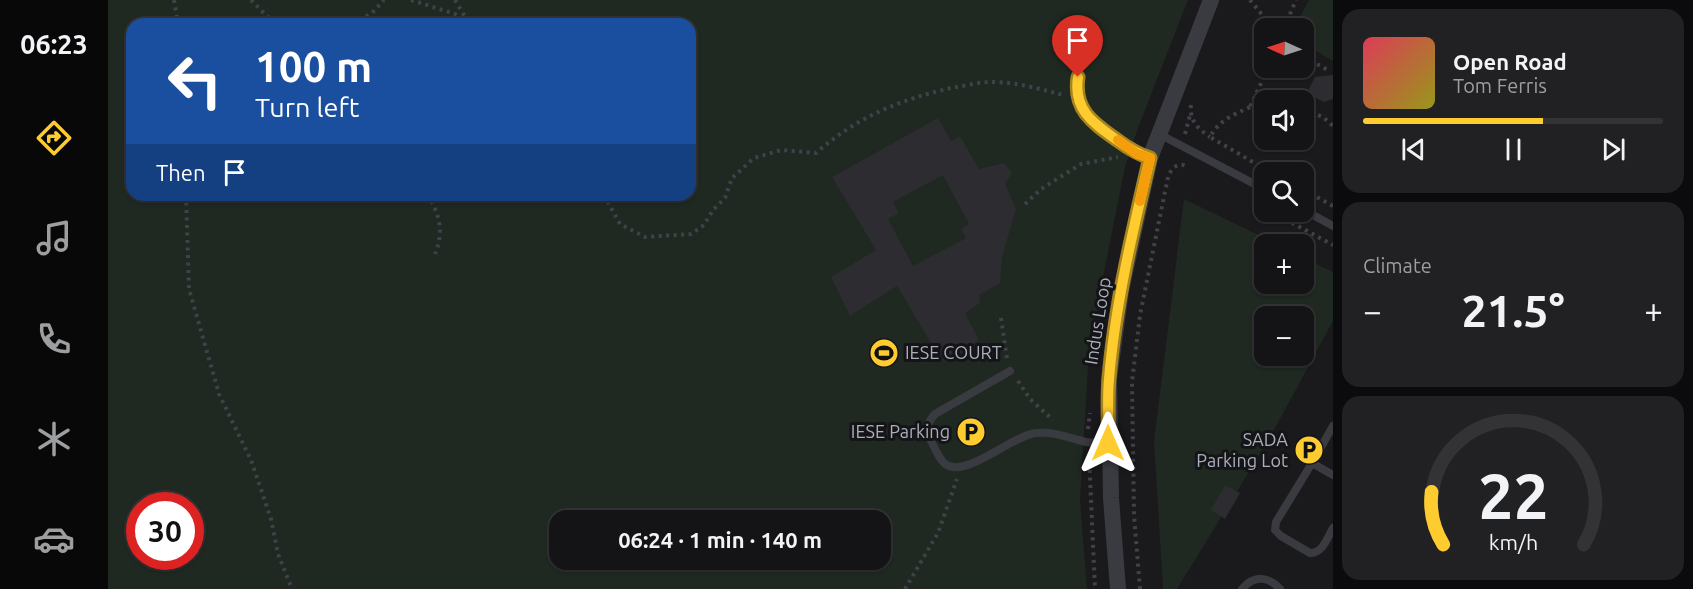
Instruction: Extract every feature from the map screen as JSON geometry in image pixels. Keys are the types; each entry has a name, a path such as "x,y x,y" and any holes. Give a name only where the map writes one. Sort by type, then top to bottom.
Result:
{"street":[{"name":"Indus Loop","path":"1118,589 1108,443 1109,379 1143,156 1158,134 1211,0"}],"lane":[{"path":"1080,65 1076,90 1081,108 1096,125 1143,156"},
{"path":"1158,134 1254,184"},
{"path":"1314,216 1333,226"},
{"path":"1010,371 935,414 930,420 927,426 928,435 944,463 953,467 961,467 975,463 1023,436 1044,433 1088,442 1108,443"},
{"path":"1333,426 1276,522 1275,530 1310,553 1315,553 1321,549 1333,528"},
{"path":"1312,463 1333,475"},
{"path":"1242,589 1249,581 1262,578 1272,581 1280,589"}],"path":[{"path":"174,0 177,18"},
{"path":"251,0 269,18"},
{"path":"364,18 384,0"},
{"path":"411,0 461,18"},
{"path":"455,0 467,18"},
{"path":"1250,0 1265,18"},
{"path":"1288,18 1296,0"},
{"path":"1314,62 1328,70"},
{"path":"1250,106 1263,78"},
{"path":"607,201 620,224 645,237 691,234 704,225 713,210 725,198 732,178 754,158 781,150 816,153 830,140 887,106 921,95 989,81 1034,87 1079,99"},
{"path":"1192,98 1190,114 1199,130 1254,163"},
{"path":"1210,137 1216,126 1225,119 1254,106"},
{"path":"1314,114 1323,117 1333,126"},
{"path":"1025,204 1041,189 1080,164 1143,156"},
{"path":"1140,589 1134,515 1132,382 1140,315 1168,177 1175,166 1183,164 1190,167"},
{"path":"1314,196 1333,206"},
{"path":"1246,197 1254,202"},
{"path":"186,201 189,289 219,394 251,460 271,519 278,554 292,589"},
{"path":"432,201 439,218 441,242 435,254"},
{"path":"1290,222 1333,245"},
{"path":"1001,318 1010,371 1030,399 1071,438"},
{"path":"905,589 938,533 961,467"}],"shaded area":[{"path":"108,0 1188,0 1125,167 1088,366 1080,500 1087,589 108,589"},
{"path":"1309,0 1333,0 1333,61 1314,50 1314,18 1299,18"},
{"path":"1184,199 1256,234 1254,234 1254,294 1314,294 1314,263 1333,272 1333,321 1314,356 1314,306 1254,306 1254,366 1309,366 1267,443 1177,589 1163,589 1154,440"}],"building":[{"path":"1333,75 1333,99 1324,102 1316,98 1314,90 1309,89 1315,77"},
{"path":"938,118 951,141 960,136 979,169 1004,163 1012,173 1005,184 1016,209 1002,257 1000,283 979,295 980,303 965,313 979,340 946,362 940,358 897,286 850,316 831,277 876,250 832,177","holes":["943,175 969,224 961,229 966,238 913,266 888,219 899,213 893,202"]},
{"path":"1225,485 1240,493 1225,519 1211,510"}],"slow traffic":[{"path":"1118,140 1137,154 1150,158 1140,201"}],"place":[{"name":"IESE COURT","path":"884,353"},
{"name":"IESE Parking","path":"971,432"},
{"name":"SADA Parking Lot","path":"1309,450"}],"route":[{"path":"1078,77 1076,90 1081,108 1096,125 1137,154 1150,158 1134,225 1109,379 1108,443"}]}
